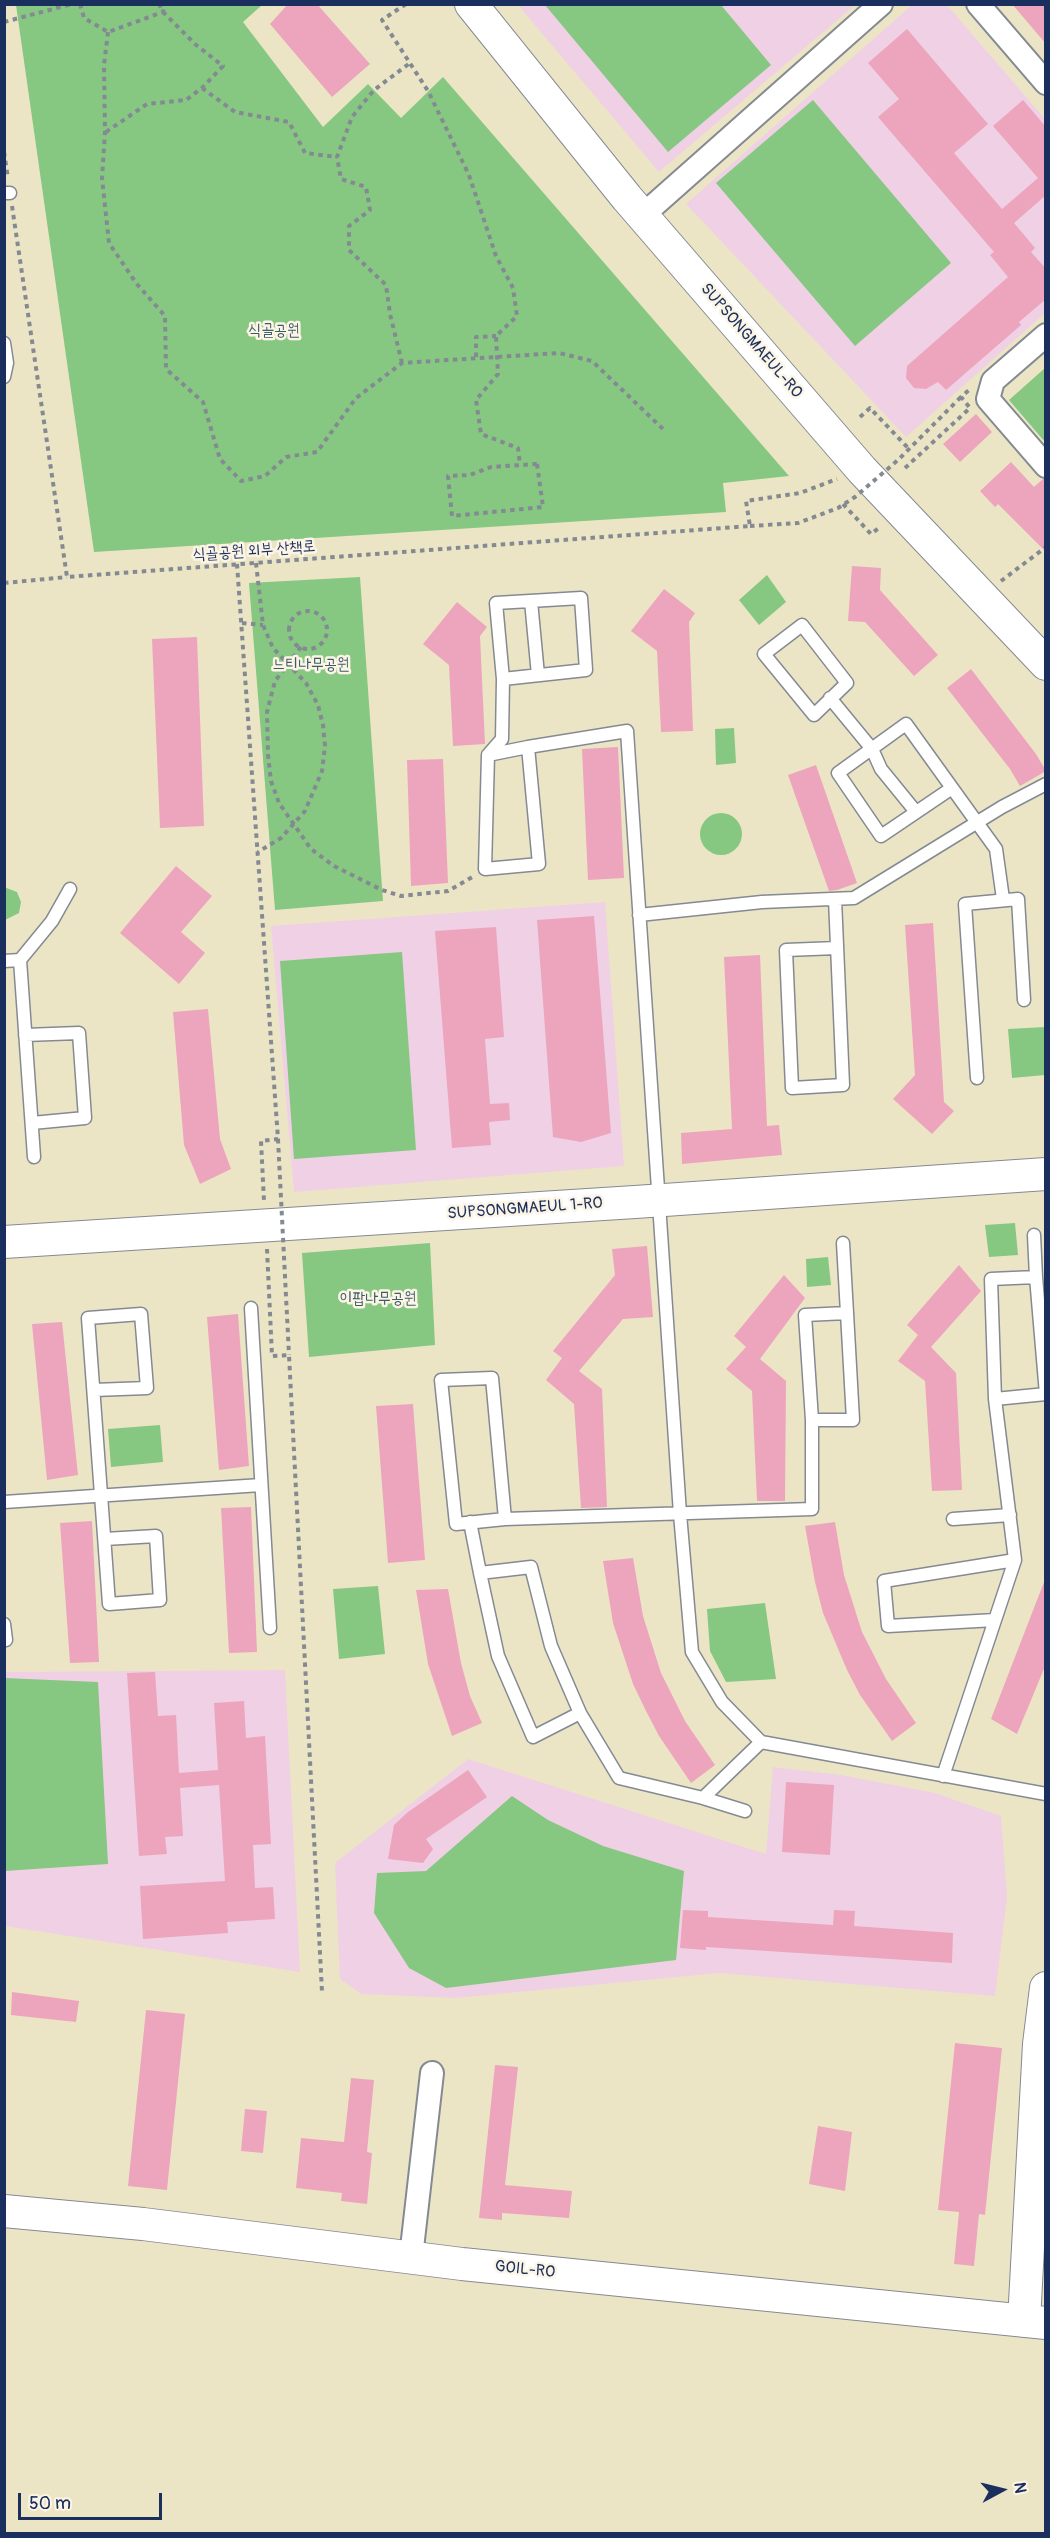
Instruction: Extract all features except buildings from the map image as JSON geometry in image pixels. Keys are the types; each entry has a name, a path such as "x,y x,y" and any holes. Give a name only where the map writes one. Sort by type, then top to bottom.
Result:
{"main road":[{"name":"SUPSONGMAEUL-RO","path":"471,4 643,215 862,470 1046,664"},
{"name":"SUPSONGMAEUL 1-RO","path":"4,1242 1046,1174"},
{"path":"1035,2322 1039,2044 1046,1988"},
{"name":"GOIL-RO","path":"4,2211 143,2224 411,2257 1035,2322"}],"street":[{"path":"643,215 881,4"},
{"path":"978,4 1046,83"},
{"path":"1046,335 993,381 988,399 1046,466"},
{"path":"411,2257 432,2073"}],"lane":[{"path":"4,343 7,363 4,377"},
{"path":"502,679 586,670 580,598 496,603 502,679 502,739 488,755 485,870 539,864 528,747"},
{"path":"531,601 538,675"},
{"path":"802,625 847,683 830,698 813,715 764,654 802,625"},
{"path":"830,698 872,749 881,769 916,812"},
{"path":"952,788 881,836 838,773 906,724 996,849 1004,900"},
{"path":"488,755 627,731 680,1514 692,1652 722,1702 761,1742 1046,1794"},
{"path":"639,915 762,902 854,898 977,822 1046,784"},
{"path":"34,1157 20,960 52,921 70,889"},
{"path":"835,899 843,1085 792,1088 786,950 837,948"},
{"path":"977,1078 964,904 1018,899 1024,1000"},
{"path":"4,961 20,960"},
{"path":"25,1035 79,1033 82,1065 86,1118 32,1123"},
{"path":"995,1399 1046,1394 1034,1235"},
{"path":"812,1420 854,1420 843,1243"},
{"path":"943,1776 1015,1560 995,1399 991,1279 1036,1277"},
{"path":"251,1308 270,1628"},
{"path":"506,1519 492,1378 441,1380 456,1524 506,1519 812,1509 812,1420 805,1315 847,1313"},
{"path":"94,1390 147,1388 141,1314 88,1318 109,1604 160,1600 156,1536 105,1539"},
{"path":"4,1502 261,1485"},
{"path":"953,1519 1010,1515"},
{"path":"470,1522 498,1656 533,1737 580,1713"},
{"path":"995,1620 888,1626 884,1581 1015,1560"},
{"path":"480,1573 531,1567 551,1646 580,1713 619,1778 746,1811"},
{"path":"4,1624 6,1640"},
{"path":"702,1798 761,1742"}],"path":[{"path":"4,22 72,4"},
{"path":"80,4 84,18 108,32"},
{"path":"105,132 147,104 186,100 202,88 223,66 195,44 163,12 159,4"},
{"path":"108,32 163,12 166,4"},
{"path":"406,4 382,20 428,91 469,175 496,256 513,288 517,316 496,336 476,337 476,357"},
{"path":"108,32 104,65 105,132 102,178 109,243 136,283 165,315 166,369 203,402 220,459 241,482 266,476 285,457 317,452 356,398 402,363 560,353 592,361 663,429"},
{"path":"402,363 390,314 386,285 349,250 349,226 370,210 366,187 341,179 337,157 352,117 374,90 410,63"},
{"path":"202,88 235,112 289,122 305,153 337,157"},
{"path":"4,152 7,193 67,577"},
{"path":"496,336 498,374 476,400 481,434 518,448 520,465"},
{"name":"식골공원 외부 산책로","path":"4,583 798,523 855,497 909,450 961,397 970,408 904,468"},
{"path":"860,417 870,408 909,450"},
{"path":"537,464 543,507 452,516 448,476 470,475 491,467 520,465 537,464"},
{"path":"750,526 746,501 800,493 838,478"},
{"path":"843,504 871,534 880,526"},
{"path":"1001,581 1046,547"},
{"path":"256,563 263,625 273,648 306,683 318,705 325,746 322,771 313,796 294,825 270,847 258,852"},
{"path":"237,564 278,1139 322,1992"},
{"path":"300,613 318,614 325,624 326,636 318,645 301,647 295,644 289,633 291,621 300,613"},
{"path":"242,623 263,625"},
{"path":"301,647 275,681 267,712 267,755 271,782 279,803 311,849 334,866 382,890 401,896 448,891 485,870"},
{"path":"264,1204 261,1141 278,1139"},
{"path":"267,1243 272,1356 289,1355"}],"shaded area":[{"path":"518,5 855,5 659,172"},
{"path":"912,5 947,5 1045,119 1045,313 906,437 686,204"},
{"path":"605,902 624,1166 294,1192 271,926"},
{"path":"285,1670 300,1972 5,1926 4,1672"},
{"path":"468,1759 766,1854 773,1767 841,1775 935,1793 1001,1816 1007,1897 995,1996 719,1973 455,1998 361,1994 340,1979 335,1863"}],"green space":[{"name":"식골공원","path":"16,5 262,5 243,22 323,127 368,84 401,118 443,77 789,476 723,483 726,512 94,552"},
{"path":"545,5 721,5 771,65 668,152"},
{"path":"813,100 951,263 855,346 716,183"},
{"path":"1045,368 1045,442 1009,400"},
{"path":"767,575 786,602 759,625 739,600"},
{"name":"느티나무공원","path":"360,577 383,901 275,910 249,583"},
{"path":"734,728 736,763 716,765 715,729"},
{"path":"721,813 736,819 742,834 736,849 721,855 706,849 700,834 706,819"},
{"path":"4,887 17,892 21,902 19,913 5,920"},
{"path":"402,952 416,1150 294,1159 280,961"},
{"path":"1045,1027 1045,1075 1012,1078 1008,1029"},
{"path":"1015,1223 1018,1255 989,1257 985,1225"},
{"name":"이팝나무공원","path":"430,1243 435,1345 309,1357 302,1253"},
{"path":"828,1257 831,1285 807,1287 806,1259"},
{"path":"160,1425 163,1462 111,1467 108,1429"},
{"path":"378,1586 385,1654 339,1659 333,1589"},
{"path":"765,1603 776,1679 726,1682 710,1651 707,1609"},
{"path":"4,1678 98,1682 108,1864 5,1871"},
{"path":"512,1796 548,1820 603,1846 684,1871 676,1960 446,1988 409,1968 374,1913 377,1873 426,1871"}]}
